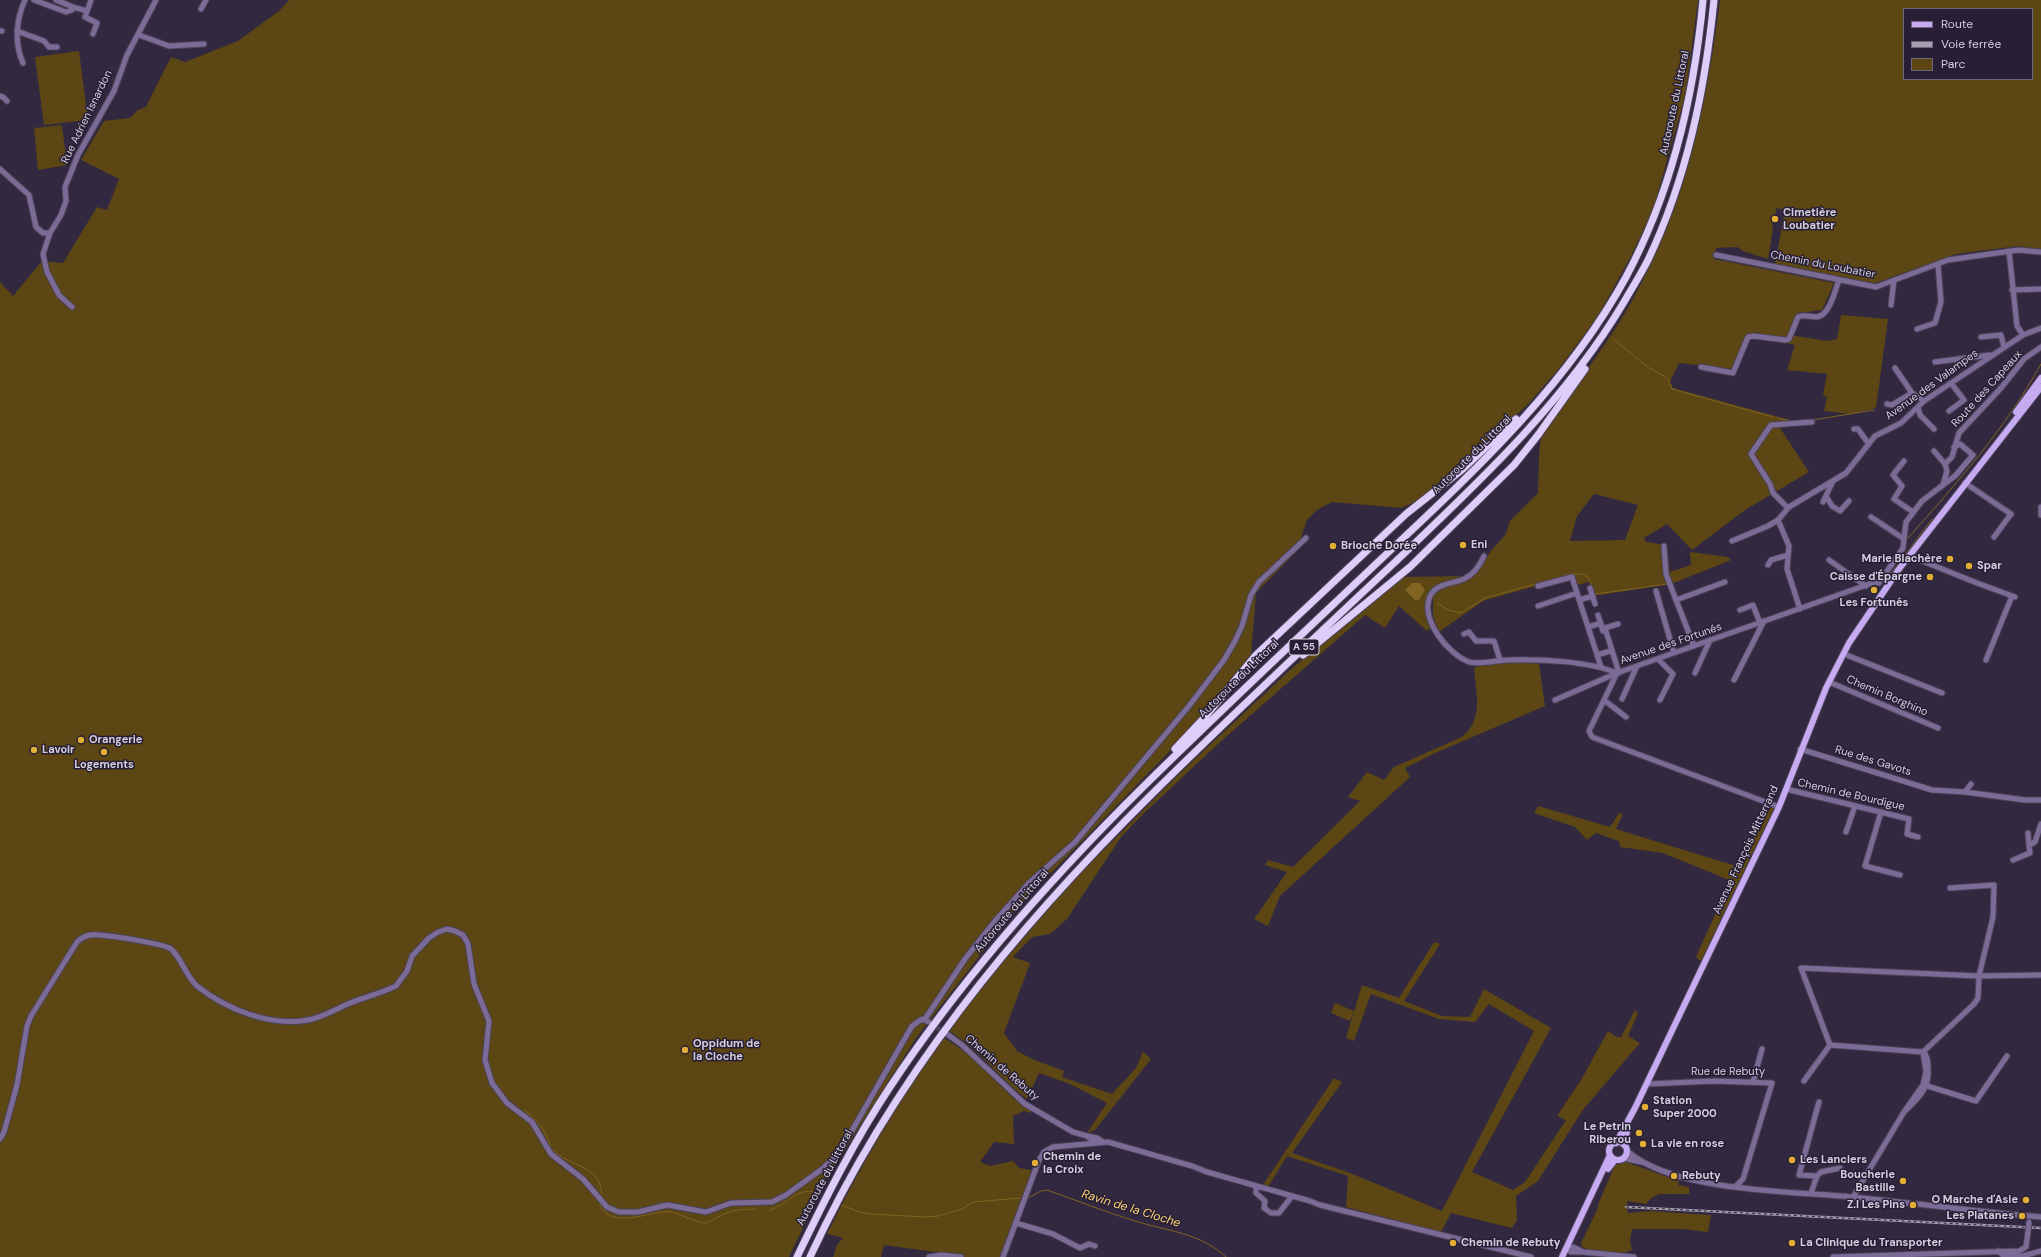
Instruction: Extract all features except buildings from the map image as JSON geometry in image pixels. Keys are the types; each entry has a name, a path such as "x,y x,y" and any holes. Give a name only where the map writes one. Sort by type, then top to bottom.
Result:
{"highway":[{"name":"Autoroute du Littoral","path":"797,1257 850,1152 889,1087 930,1029 982,962 1017,921 1104,825 1482,462 1523,419 1562,372 1605,312 1626,277 1658,207 1676,155 1688,105 1698,46 1703,0"},
{"name":"Autoroute du Littoral","path":"810,1257 861,1157 900,1093 943,1030 990,970 1072,876 1210,737 1460,500 1545,411 1586,360 1612,322 1646,265 1670,210 1686,160 1699,109 1709,48 1714,0"},
{"path":"1210,737 1309,650 1410,566 1517,461 1538,435 1602,343 1629,301 1646,265"},
{"path":"1104,825 1205,717 1256,655 1406,514 1477,457 1562,372"}],"main road":[{"path":"1988,452 2041,378"},
{"path":"1988,452 2040,389"},
{"name":"Avenue François Mitterrand","path":"1636,1108 1779,807 1800,749 1829,682 1844,654 1876,602 1988,452"},
{"path":"1616,1158 1610,1150 1616,1143 1636,1108"},
{"path":"1616,1158 1626,1156 1625,1148 1627,1130 1636,1108"},
{"path":"1616,1143 1625,1148"},
{"path":"1566,1257 1569,1248 1616,1158"},
{"path":"1562,1257 1569,1248"}],"street":[{"path":"23,62 18,50 18,31 19,15 25,0"},
{"path":"34,0 69,13 74,6"},
{"path":"56,0 87,11"},
{"path":"91,0 85,17 97,22 93,34"},
{"name":"Rue Adrien Isnardon","path":"72,307 59,295 44,263 43,254 50,233 61,215 66,201 65,187 78,155 114,90 126,55 139,34 156,0"},
{"path":"201,9 206,0"},
{"path":"18,31 44,41 49,47 57,48"},
{"path":"139,34 169,46 204,44"},
{"path":"0,96 3,96 7,101"},
{"path":"0,170 29,195 33,216 38,230 43,233 50,233"},
{"name":"Chemin du Loubatier","path":"1716,254 1876,287 1938,264 1970,256 2018,250 2041,252"},
{"path":"2009,251 2017,326 2023,334"},
{"path":"1917,329 1935,323 1941,302 1938,264"},
{"path":"1701,367 1733,373 1748,337 1754,336 1785,340 1789,339 1798,317 1818,316 1822,314 1830,305 1839,280"},
{"path":"1891,305 1894,280"},
{"path":"2012,290 2041,290"},
{"name":"Avenue des Valampes","path":"1732,541 1768,526 1778,520 1788,508 1846,473 1855,463 1868,442 1875,436 1901,423 1924,401 2023,334 2041,328"},
{"path":"1981,337 2001,335 2004,347"},
{"name":"Route des Capeaux","path":"1943,485 1947,471 1945,464 1952,457 1959,432 2001,388 2024,359 2041,347"},
{"name":"Avenue des Valampes","path":"1935,362 1991,355"},
{"path":"1895,368 1912,393 1924,401"},
{"path":"1949,411 1964,400 1951,383"},
{"path":"1887,404 1892,405 1912,393"},
{"path":"1918,407 1920,415 1934,429"},
{"path":"1788,508 1773,493 1770,484 1751,454 1771,425 1812,422"},
{"path":"1854,429 1858,429 1868,442"},
{"path":"1871,517 1904,539 1906,522 1922,501 1955,476 1973,455 1960,444 1954,447"},
{"path":"1934,451 1945,464"},
{"path":"1904,460 1893,475 1902,486 1894,499 1913,512"},
{"path":"1823,502 1833,481"},
{"path":"1965,483 2012,514 1994,538"},
{"path":"1826,496 1832,506 1840,511 1849,501"},
{"path":"2040,507 2041,515"},
{"path":"1778,520 1788,546 1787,569 1800,609"},
{"path":"0,1139 4,1132 17,1085 27,1026 31,1016 77,942 82,938 91,935 121,937 169,947 176,953 183,969 196,985 228,1006 263,1018 292,1021 319,1017 396,986 402,979 412,956 420,946 438,932 447,929 463,935 468,944 474,984 489,1021 485,1060 488,1072 496,1090 507,1103 532,1122 551,1154 583,1179 607,1207 619,1212 638,1212 667,1205 706,1212 731,1203 761,1203 779,1199 822,1169 834,1158 912,1026 927,1021 965,959 995,921 1030,882 1075,842 1189,706 1224,660 1235,641 1242,626 1251,595 1259,582 1306,538"},
{"name":"Avenue des Fortunés","path":"1779,807 1592,737 1589,731 1618,673 1875,582 1878,583 1903,548 1904,539"},
{"path":"1664,546 1666,574 1694,646"},
{"path":"1768,565 1771,560 1788,555"},
{"path":"1484,556 1474,571 1465,578 1439,586 1433,591 1429,602 1430,614 1438,637 1455,654 1470,663 1500,660 1526,660 1601,667 1618,673"},
{"path":"1910,556 1977,584 2013,596 1986,660"},
{"path":"1829,560 1866,586"},
{"path":"1538,586 1572,577 1601,667"},
{"path":"1676,600 1725,582"},
{"path":"1590,588 1595,604"},
{"path":"1656,591 1674,653"},
{"path":"1538,606 1577,593"},
{"path":"1580,600 1593,596"},
{"path":"1734,680 1762,622 1753,605 1740,610"},
{"path":"1598,615 1603,631"},
{"path":"1588,627 1601,623"},
{"path":"1618,624 1605,628 1618,673"},
{"path":"1464,634 1469,632 1476,641 1494,641 1500,660"},
{"path":"1695,673 1710,640"},
{"path":"1607,643 1612,658"},
{"path":"1597,655 1610,651"},
{"path":"1844,654 1942,693"},
{"path":"1658,659 1673,674 1660,700"},
{"path":"1622,699 1637,666"},
{"path":"1555,700 1618,673"},
{"name":"Chemin Borghino","path":"1829,682 1938,728"},
{"path":"1604,700 1626,717"},
{"name":"Rue des Gavots","path":"1800,749 1932,790 1965,792 2025,800 2041,800"},
{"path":"1965,792 1971,784"},
{"name":"Chemin de Bourdigue","path":"1786,789 1909,818 1907,834 1918,837"},
{"path":"1846,832 1855,806"},
{"path":"1881,812 1865,866 1900,875"},
{"path":"2029,845 2036,840 2041,824"},
{"path":"2013,860 2029,854 2028,833"},
{"path":"1923,1052 1974,1004 1978,998 1979,976 1993,917 1994,885 1950,888"},
{"path":"1830,1045 1801,968 1979,976 2041,975"},
{"name":"Chemin de Rebuty","path":"947,1034 962,1045 1025,1104 1073,1132 1320,1205 1532,1257"},
{"path":"1830,1045 1923,1052 1926,1054 1928,1064 1925,1085 1904,1112 1853,1197"},
{"path":"1804,1081 1830,1045"},
{"path":"1754,1082 1762,1049"},
{"path":"1925,1085 1976,1101 2007,1056"},
{"name":"Rue de Rebuty","path":"1647,1084 1714,1081 1772,1083 1743,1179 1736,1186"},
{"path":"1817,1176 1799,1175 1819,1102"},
{"name":"Chemin de Rebuty","path":"1087,1136 1096,1143"},
{"path":"1003,1257 1039,1160 1044,1152 1056,1147 1103,1142"},
{"path":"1625,1148 1650,1165"},
{"path":"1616,1158 1628,1159 1650,1165 1682,1178 1736,1186 1853,1197 2029,1219 2041,1217"},
{"path":"1811,1193 1817,1176 1821,1172 1840,1168"},
{"path":"1256,1186 1256,1193 1265,1201 1264,1208 1271,1213 1279,1213 1292,1196"},
{"path":"2012,1255 2027,1245 2029,1219"},
{"path":"1016,1223 1053,1234 1080,1248 1089,1244 1094,1246"},
{"path":"1569,1248 1574,1253 1583,1252 1634,1257"},
{"path":"2023,1248 2031,1255"},
{"path":"2023,1248 2024,1256"},
{"path":"1833,1257 1976,1255 1998,1251 2012,1255 2024,1256 2041,1251"},
{"path":"929,1257 942,1254 961,1257"}],"green space":[{"path":"289,0 1698,0 1685,96 1653,210 1631,256 1597,318 1557,371 1529,403 1470,460 1417,501 1401,508 1332,502 1317,510 1307,520 1296,552 1256,593 1251,654 1204,716 1014,911 916,1038 826,1180 789,1257 0,1257 0,282 13,296 42,261 63,263 97,207 107,210 119,179 81,160 104,121 130,118 138,110 146,107 171,57 185,62 238,41 279,11"},
{"path":"1720,0 2041,0 2041,249 2018,246 1956,254 1870,285 1775,264 1785,210 1776,208 1775,219 1772,224 1773,229 1768,259 1743,251 1737,247 1716,248 1714,259 1834,283 1822,310 1798,313 1790,335 1828,341 1837,339 1841,315 1888,319 1876,408 1851,414 1824,411 1827,397 1823,396 1827,374 1787,370 1795,345 1746,335 1733,369 1679,363 1670,382 1673,388 1797,422 1813,423 1780,428 1809,472 1745,510 1692,550 1667,524 1644,538 1646,542 1666,545 1670,572 1691,565 1690,552 1728,557 1731,560 1671,584 1593,596 1590,582 1577,585 1574,575 1483,601 1439,632 1433,616 1433,595 1439,589 1468,579 1482,565 1491,551 1506,534 1510,521 1538,493 1540,447 1544,431 1625,313 1658,249 1672,215 1694,146 1709,75","holes":["1594,494 1638,505 1625,540 1570,541 1577,516"]},
{"path":"79,51 88,120 44,125 35,57"},
{"path":"62,125 67,165 38,170 34,128"},
{"path":"1464,576 1448,582 1430,594 1431,627 1427,631 1399,606 1385,628 1365,615 1219,743 1143,814 1121,837 1067,919 1050,934 1032,937 1013,957 1030,963 1004,1033 1017,1051 1032,1059 1064,1071 1062,1077 1112,1094 1136,1068 1143,1052 1151,1059 1095,1130 1087,1133 1107,1103 1070,1084 1039,1073 1027,1099 1007,1082 979,1054 949,1031 975,995 1069,885 1178,775 1291,669 1404,577"},
{"path":"1524,662 1539,664 1545,706 1435,753 1405,768 1410,777 1280,896 1268,926 1254,919 1287,872 1265,865 1268,860 1293,867 1360,801 1348,797 1367,772 1384,780 1394,767 1462,737 1469,730 1476,714 1477,696 1474,668 1489,663"},
{"path":"1538,806 1610,827 1619,813 1623,814 1616,829 1739,867 1770,808 1775,807 1701,961 1696,957 1718,908 1734,882 1663,853 1620,847 1619,841 1596,833 1587,840 1575,827 1534,813"},
{"path":"1434,942 1440,944 1404,1001 1442,1016 1470,1017 1484,989 1551,1028 1472,1172 1513,1190 1525,1182 1566,1120 1557,1116 1581,1080 1608,1031 1617,1037 1621,1037 1635,1010 1638,1013 1628,1036 1640,1043 1582,1111 1538,1181 1516,1196 1517,1220 1512,1228 1451,1213 1441,1232 1346,1207 1348,1176 1287,1156 1268,1187 1263,1185 1334,1078 1342,1082 1292,1153 1350,1173 1442,1211 1534,1031 1489,1004 1475,1022 1439,1019 1371,994 1354,1041 1346,1038 1362,985 1399,998"},
{"path":"1335,1003 1354,1011 1350,1021 1331,1013"},
{"path":"944,1038 970,1055 1012,1097 1032,1111 1031,1113 1024,1111 1013,1116 1014,1144 994,1142 980,1162 990,1166 1013,1161 1019,1168 1032,1170 1001,1257 950,1257 950,1254 884,1245 881,1257 833,1257 837,1245 843,1238 827,1234 840,1208 881,1133 927,1061"},
{"path":"1626,1162 1679,1181 1678,1185 1689,1187 1689,1194 1659,1194 1650,1199 1646,1204 1628,1201 1626,1206 1628,1213 1650,1211 1711,1215 1708,1232 1683,1229 1632,1229 1630,1241 1632,1250 1627,1252 1607,1253 1593,1251 1582,1247 1581,1243 1597,1210 1615,1165"}],"shaded area":[{"path":"1412,583 1420,583 1425,590 1419,600 1415,600 1405,590"}],"waterway":[{"path":"1612,338 1649,368 1668,379 1672,389 1773,417"},
{"path":"1908,538 1945,497 1980,454 2027,388 2041,364"},
{"path":"1813,420 1874,410"},
{"path":"1778,418 1791,421"},
{"path":"1886,580 1932,519"},
{"path":"1437,603 1448,610 1461,613 1485,598 1571,574 1582,574 1589,578 1592,587"},
{"path":"1594,592 1596,594 1667,584"},
{"name":"Ravin de la Cloche","path":"525,1110 542,1127 551,1146"},
{"name":"Ravin de la Cloche","path":"553,1150 567,1160 590,1171 600,1184 602,1194"},
{"name":"Ravin de la Cloche","path":"1028,1198 1041,1191 1047,1190 1124,1217 1195,1238 1216,1249 1226,1257"},
{"name":"Ravin de la Cloche","path":"770,1210 806,1191 821,1194"},
{"name":"Ravin de la Cloche","path":"842,1205 859,1212 870,1214 924,1217 938,1216 962,1209 973,1202 1022,1198"},
{"name":"Ravin de la Cloche","path":"600,1205 605,1213 613,1217 633,1218 664,1212 672,1212 703,1223 733,1211 756,1209"}],"tunnel":[{"path":"931,1023 946,1034"}],"railway":[{"path":"1626,1207 2041,1228"}],"place":[{"name":"Cimetière Loubatier","path":"1775,219"},
{"name":"Eni","path":"1463,545"},
{"name":"Brioche Dorée","path":"1333,546"},
{"name":"Marie Blachère","path":"1950,559"},
{"name":"Spar","path":"1969,566"},
{"name":"Caisse d'Épargne","path":"1930,577"},
{"name":"Les Fortunés","path":"1874,590"},
{"name":"Orangerie","path":"81,740"},
{"name":"Lavoir","path":"34,750"},
{"name":"Logements","path":"104,752"},
{"name":"Oppidum de la Cloche","path":"685,1050"},
{"name":"Station Super 2000","path":"1645,1107"},
{"name":"Le Petrin Riberou","path":"1639,1133"},
{"name":"La vie en rose","path":"1643,1144"},
{"name":"Les Lanciers","path":"1792,1160"},
{"name":"Chemin de la Croix","path":"1035,1163"},
{"name":"Rebuty","path":"1674,1176"},
{"name":"Boucherie Bastille","path":"1903,1181"},
{"name":"O Marche d'Asie","path":"2026,1200"},
{"name":"Z.I Les Pins","path":"1913,1205"},
{"name":"Les Platanes","path":"2022,1216"},
{"name":"Chemin de Rebuty","path":"1453,1243"},
{"name":"La Clinique du Transporter","path":"1792,1243"}]}
